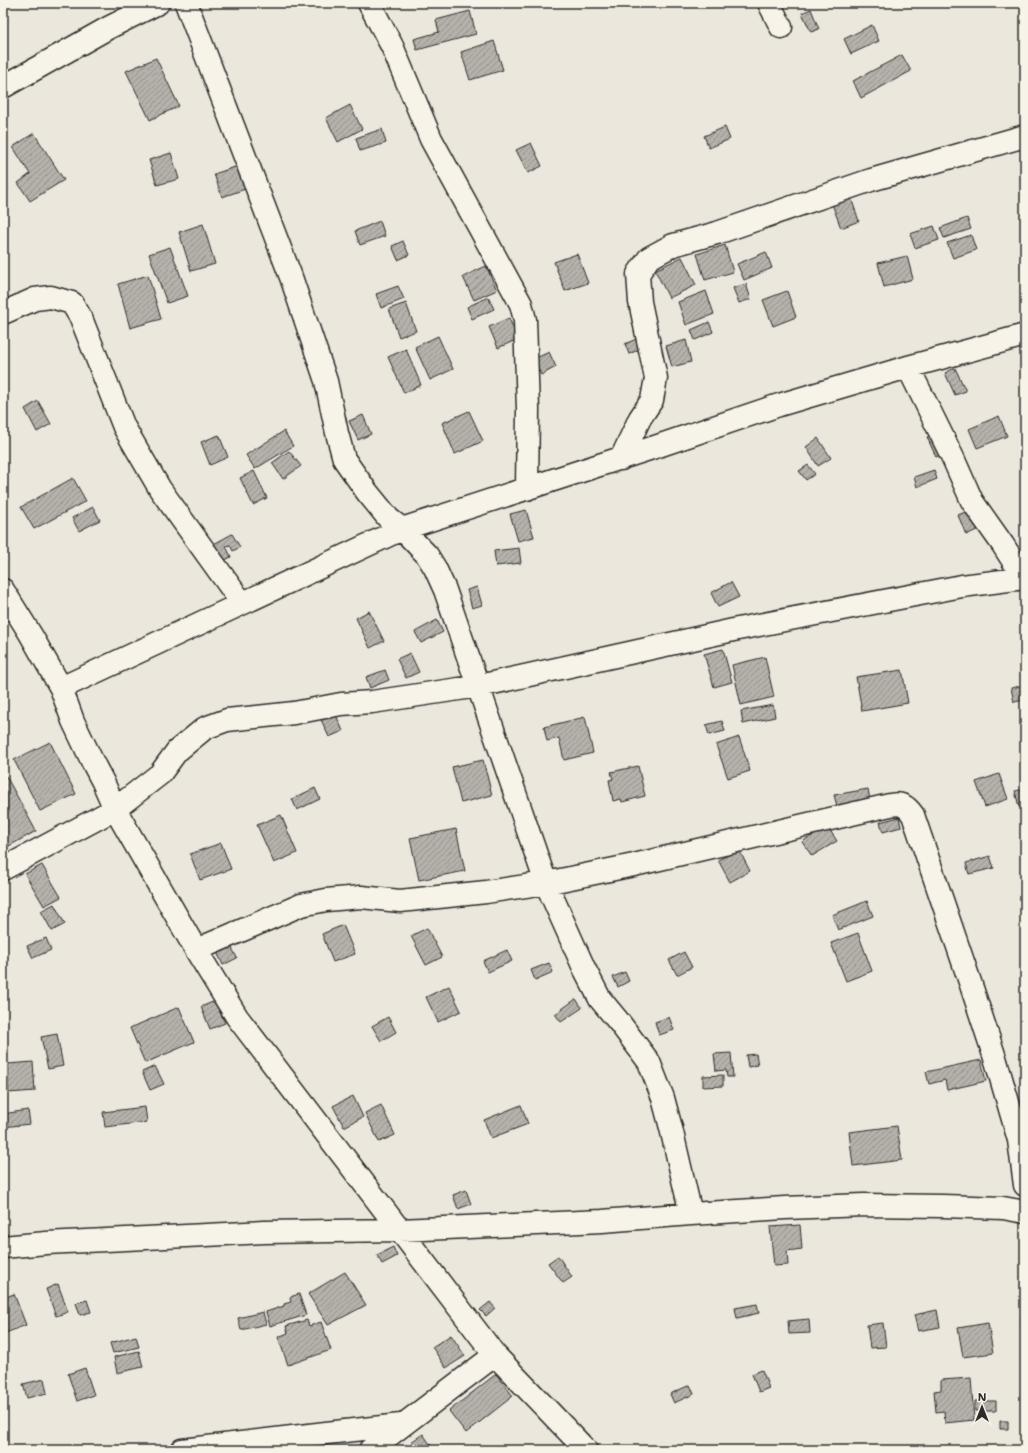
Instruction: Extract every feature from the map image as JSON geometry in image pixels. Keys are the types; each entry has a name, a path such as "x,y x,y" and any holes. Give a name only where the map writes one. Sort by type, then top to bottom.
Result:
{"street":[{"path":"3,87 108,28 158,3"},
{"path":"186,3 291,276 326,381 338,439 344,459 389,519 402,529 427,555 435,568 445,590 479,686 546,883 584,968 600,999 649,1062 663,1098 691,1214"},
{"path":"369,3 392,46 431,139 521,304 525,320 528,409 527,490"},
{"path":"770,3 781,27"},
{"path":"621,459 640,418 652,400 656,378 640,302 638,274 649,258 673,245 717,233 871,180 1025,136"},
{"path":"3,313 35,299 52,297 72,303 81,318 124,427 160,490 242,603"},
{"path":"61,688 402,529 527,490 779,405 908,366 1025,336"},
{"path":"3,869 115,809 160,774 177,752 205,728 226,720 294,713 341,704 372,702 479,686 738,628 962,586 1025,578 972,501 953,458 908,366"},
{"path":"3,590 61,688 73,721 115,809 237,1018 495,1355 586,1450"},
{"path":"196,950 301,905 326,900 361,896 400,901 486,892 546,883 634,865 890,804 905,806 912,815 916,824 996,1061 1019,1140 1025,1184"},
{"path":"3,1247 46,1243 264,1232 400,1230 602,1221 785,1208 864,1205 1003,1208 1025,1212"},
{"path":"370,1450 495,1355"},
{"path":"182,1450 401,1425"}],"building":[{"path":"811,9 819,29 811,32 802,13"},
{"path":"470,11 476,34 417,50 414,39 439,32 436,20"},
{"path":"872,25 879,41 851,54 844,39"},
{"path":"494,41 503,70 470,80 461,52"},
{"path":"902,55 911,71 861,98 853,81"},
{"path":"156,58 179,106 150,120 126,71"},
{"path":"350,105 362,129 338,142 326,118"},
{"path":"725,127 730,139 709,148 704,136"},
{"path":"382,129 386,143 360,151 356,138"},
{"path":"34,133 64,180 30,201 18,183 30,174 13,147"},
{"path":"531,143 542,166 528,173 516,150"},
{"path":"171,153 179,179 157,185 149,160"},
{"path":"244,164 251,187 222,197 214,174"},
{"path":"851,198 859,221 841,228 832,204"},
{"path":"967,218 971,229 944,238 940,228"},
{"path":"380,221 385,236 360,245 355,231"},
{"path":"203,224 215,264 191,271 179,232"},
{"path":"934,226 939,240 915,248 910,234"},
{"path":"971,235 976,250 953,258 947,243"},
{"path":"403,241 409,255 398,260 392,246"},
{"path":"725,245 733,272 705,280 697,254"},
{"path":"170,247 188,296 167,303 149,254"},
{"path":"766,252 772,268 744,280 737,264"},
{"path":"577,254 588,283 565,291 554,262"},
{"path":"907,256 913,279 884,287 878,263"},
{"path":"682,257 696,285 669,298 655,270"},
{"path":"486,266 497,290 474,300 463,277"},
{"path":"148,275 161,319 130,328 118,284"},
{"path":"746,284 751,299 739,303 733,288"},
{"path":"398,286 404,299 381,308 376,294"},
{"path":"706,291 714,314 686,325 678,302"},
{"path":"787,291 796,317 773,326 763,300"},
{"path":"488,297 494,309 472,319 467,307"},
{"path":"406,303 416,331 399,337 389,309"},
{"path":"509,318 518,339 498,348 489,327"},
{"path":"709,322 713,332 695,340 691,330"},
{"path":"438,336 453,369 430,380 415,347"},
{"path":"643,336 647,346 629,354 625,344"},
{"path":"686,340 691,362 672,367 666,346"},
{"path":"406,349 421,385 404,393 388,357"},
{"path":"549,352 556,367 541,375 534,359"},
{"path":"955,368 966,391 955,395 945,373"},
{"path":"38,401 51,424 37,432 25,409"},
{"path":"469,411 483,441 455,454 442,423"},
{"path":"363,415 371,434 358,440 349,421"},
{"path":"999,416 1007,436 977,448 969,429"},
{"path":"284,431 293,446 255,469 246,455"},
{"path":"938,432 947,452 936,457 927,437"},
{"path":"219,435 228,457 210,465 201,442"},
{"path":"818,438 831,458 818,466 806,447"},
{"path":"289,451 301,466 283,479 272,463"},
{"path":"808,465 815,474 806,480 799,471"},
{"path":"934,470 937,479 917,487 914,477"},
{"path":"254,471 267,498 253,505 240,478"},
{"path":"73,478 86,501 34,529 21,507"},
{"path":"93,507 100,520 79,531 72,518"},
{"path":"973,509 981,528 966,535 958,515"},
{"path":"526,510 534,537 518,541 510,514"},
{"path":"232,534 240,547 233,551 230,545 226,546 231,557 221,562 212,545"},
{"path":"519,548 521,563 496,566 494,551"},
{"path":"731,582 739,597 718,607 711,593"},
{"path":"477,587 482,605 472,608 467,590"},
{"path":"369,611 384,641 370,648 356,618"},
{"path":"437,620 443,632 421,643 415,632"},
{"path":"723,649 732,682 714,687 704,654"},
{"path":"410,653 419,672 406,678 397,659"},
{"path":"765,657 774,697 741,705 732,665"},
{"path":"385,670 389,680 370,688 366,677"},
{"path":"902,670 908,703 862,711 856,677"},
{"path":"1025,685 1025,700 1014,702 1011,688"},
{"path":"773,705 775,717 743,724 741,711"},
{"path":"332,706 343,731 329,737 318,713"},
{"path":"585,717 593,753 564,760 559,738 547,741 544,727"},
{"path":"722,721 725,731 709,735 706,725"},
{"path":"739,737 750,771 728,778 716,745"},
{"path":"50,742 76,794 40,811 14,760"},
{"path":"483,760 492,795 461,803 452,767"},
{"path":"638,766 645,796 622,802 621,799 613,801 609,780 613,779 611,772"},
{"path":"999,774 1008,799 985,807 976,782"},
{"path":"6,776 36,831 9,846 3,835 3,777"},
{"path":"315,788 320,799 297,810 292,799"},
{"path":"868,789 870,800 837,806 834,795"},
{"path":"1025,789 1025,806 1019,807 1015,791"},
{"path":"281,815 297,853 274,863 257,825"},
{"path":"899,817 901,827 883,832 880,822"},
{"path":"827,826 837,841 812,856 802,842"},
{"path":"456,829 465,871 419,880 410,838"},
{"path":"221,843 231,869 200,880 190,854"},
{"path":"739,850 750,871 730,882 718,860"},
{"path":"990,856 994,868 969,874 966,863"},
{"path":"42,865 61,897 44,906 25,874"},
{"path":"867,901 873,916 838,930 832,915"},
{"path":"54,904 65,924 52,931 41,911"},
{"path":"343,925 355,954 333,962 322,934"},
{"path":"427,928 442,957 426,965 411,936"},
{"path":"858,933 872,971 846,981 831,943"},
{"path":"46,938 51,950 33,958 27,946"},
{"path":"231,946 237,958 223,965 217,952"},
{"path":"507,950 512,961 488,972 483,961"},
{"path":"684,952 692,967 677,975 669,960"},
{"path":"549,963 553,972 535,980 531,970"},
{"path":"625,972 629,981 618,987 613,977"},
{"path":"449,986 461,1011 438,1022 426,997"},
{"path":"576,999 582,1008 561,1022 555,1014"},
{"path":"215,1001 225,1023 210,1029 201,1007"},
{"path":"179,1007 194,1042 145,1063 130,1028"},
{"path":"388,1017 396,1032 381,1041 372,1026"},
{"path":"669,1017 674,1030 659,1035 655,1022"},
{"path":"57,1034 63,1066 48,1069 41,1037"},
{"path":"731,1053 733,1077 727,1077 726,1070 716,1071 714,1054"},
{"path":"756,1054 758,1065 748,1067 746,1055"},
{"path":"981,1060 986,1081 947,1090 945,1080 929,1084 926,1072"},
{"path":"33,1062 35,1091 8,1093 7,1064"},
{"path":"155,1066 164,1084 150,1090 142,1072"},
{"path":"723,1075 723,1086 703,1087 703,1076"},
{"path":"353,1096 363,1117 344,1127 333,1106"},
{"path":"381,1105 395,1135 379,1142 365,1113"},
{"path":"521,1105 528,1124 491,1138 484,1120"},
{"path":"145,1107 147,1122 105,1127 103,1112"},
{"path":"28,1110 30,1124 3,1127 3,1114"},
{"path":"897,1126 902,1160 853,1166 849,1132"},
{"path":"466,1190 471,1204 458,1209 453,1195"},
{"path":"800,1225 802,1249 787,1251 788,1265 774,1266 770,1227"},
{"path":"393,1247 397,1256 382,1264 377,1255"},
{"path":"558,1256 572,1277 563,1283 548,1263"},
{"path":"345,1272 366,1305 328,1325 308,1294"},
{"path":"58,1284 68,1312 56,1316 46,1289"},
{"path":"14,1294 26,1325 3,1334 3,1298"},
{"path":"299,1294 306,1315 270,1326 266,1312 284,1306 284,1304 291,1302 290,1297"},
{"path":"87,1300 91,1312 80,1315 76,1303"},
{"path":"490,1302 495,1308 486,1316 480,1310"},
{"path":"757,1304 759,1313 737,1318 735,1308"},
{"path":"937,1310 940,1327 918,1331 914,1315"},
{"path":"263,1312 266,1324 241,1330 238,1318"},
{"path":"1021,1316 1025,1317 1025,1327 1021,1327"},
{"path":"809,1319 810,1333 789,1334 788,1321"},
{"path":"307,1320 309,1326 321,1322 331,1350 288,1365 278,1337 288,1333 286,1326"},
{"path":"883,1323 886,1347 870,1348 867,1325"},
{"path":"988,1323 993,1353 963,1357 958,1328"},
{"path":"451,1335 465,1356 446,1368 432,1347"},
{"path":"136,1336 139,1347 113,1353 110,1343"},
{"path":"139,1351 143,1367 117,1373 114,1357"},
{"path":"85,1368 94,1395 77,1401 68,1374"},
{"path":"762,1370 769,1388 759,1392 752,1374"},
{"path":"496,1374 513,1396 466,1433 449,1411"},
{"path":"971,1378 974,1420 945,1423 944,1411 936,1412 934,1391 941,1390 941,1380"},
{"path":"44,1379 47,1393 27,1398 23,1384"},
{"path":"690,1385 694,1394 674,1403 670,1394"},
{"path":"975,1401 996,1401 996,1411 975,1411"},
{"path":"1000,1421 1008,1421 1008,1429 1000,1429"},
{"path":"423,1434 434,1450 416,1450 411,1442"}]}
